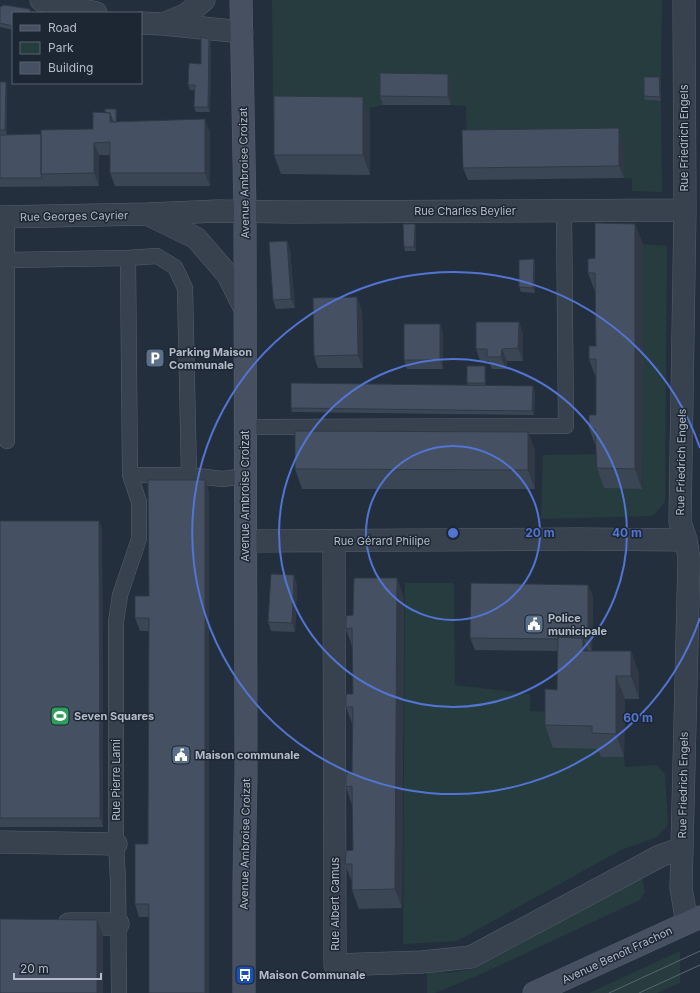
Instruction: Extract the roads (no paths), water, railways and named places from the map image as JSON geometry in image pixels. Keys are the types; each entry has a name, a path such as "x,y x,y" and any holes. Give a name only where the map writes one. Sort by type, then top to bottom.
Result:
{"street":[{"path":"41,0 92,12"},
{"path":"163,24 187,14 204,0"},
{"name":"Avenue Ambroise Croizat","path":"241,0 246,211 246,775 244,993"},
{"name":"Rue Friedrich Engels","path":"684,0 692,44 684,210 680,522 686,540 689,558 681,888 693,920"},
{"path":"142,23 242,32"},
{"name":"Rue Charles Beylier","path":"246,211 684,210"},
{"name":"Rue Georges Cayrier","path":"3,217 246,211"},
{"name":"Rue Georges Cayrier","path":"148,214 196,238 228,275 245,309"},
{"name":"Rue Gérard Philipe","path":"246,541 686,540"},
{"name":"Rue Albert Camus","path":"334,541 335,965 422,962 471,957 660,856 682,848"},
{"path":"0,842 116,844"},
{"name":"Avenue Benoît Frachon","path":"534,993 693,920"},
{"path":"49,924 118,924"}],"lane":[{"path":"245,427 566,426 564,211"},
{"path":"3,217 7,260 7,441"},
{"path":"7,260 128,258 157,256 175,267 185,288 187,316 189,475"},
{"name":"Rue Pierre Lami","path":"119,993 118,880 116,844 116,622 120,595 139,539 139,502 130,475 128,258"},
{"path":"130,475 189,475 222,479 246,476"}],"tram line":[{"path":"609,993 700,951"},
{"path":"639,993 700,965"}],"place":[{"name":"Parking Maison Communale","path":"155,358"},
{"name":"Police municipale","path":"534,624"},
{"name":"Seven Squares","path":"60,716"},
{"name":"Maison communale","path":"181,755"},
{"name":"Maison Communale","path":"245,975"}]}
